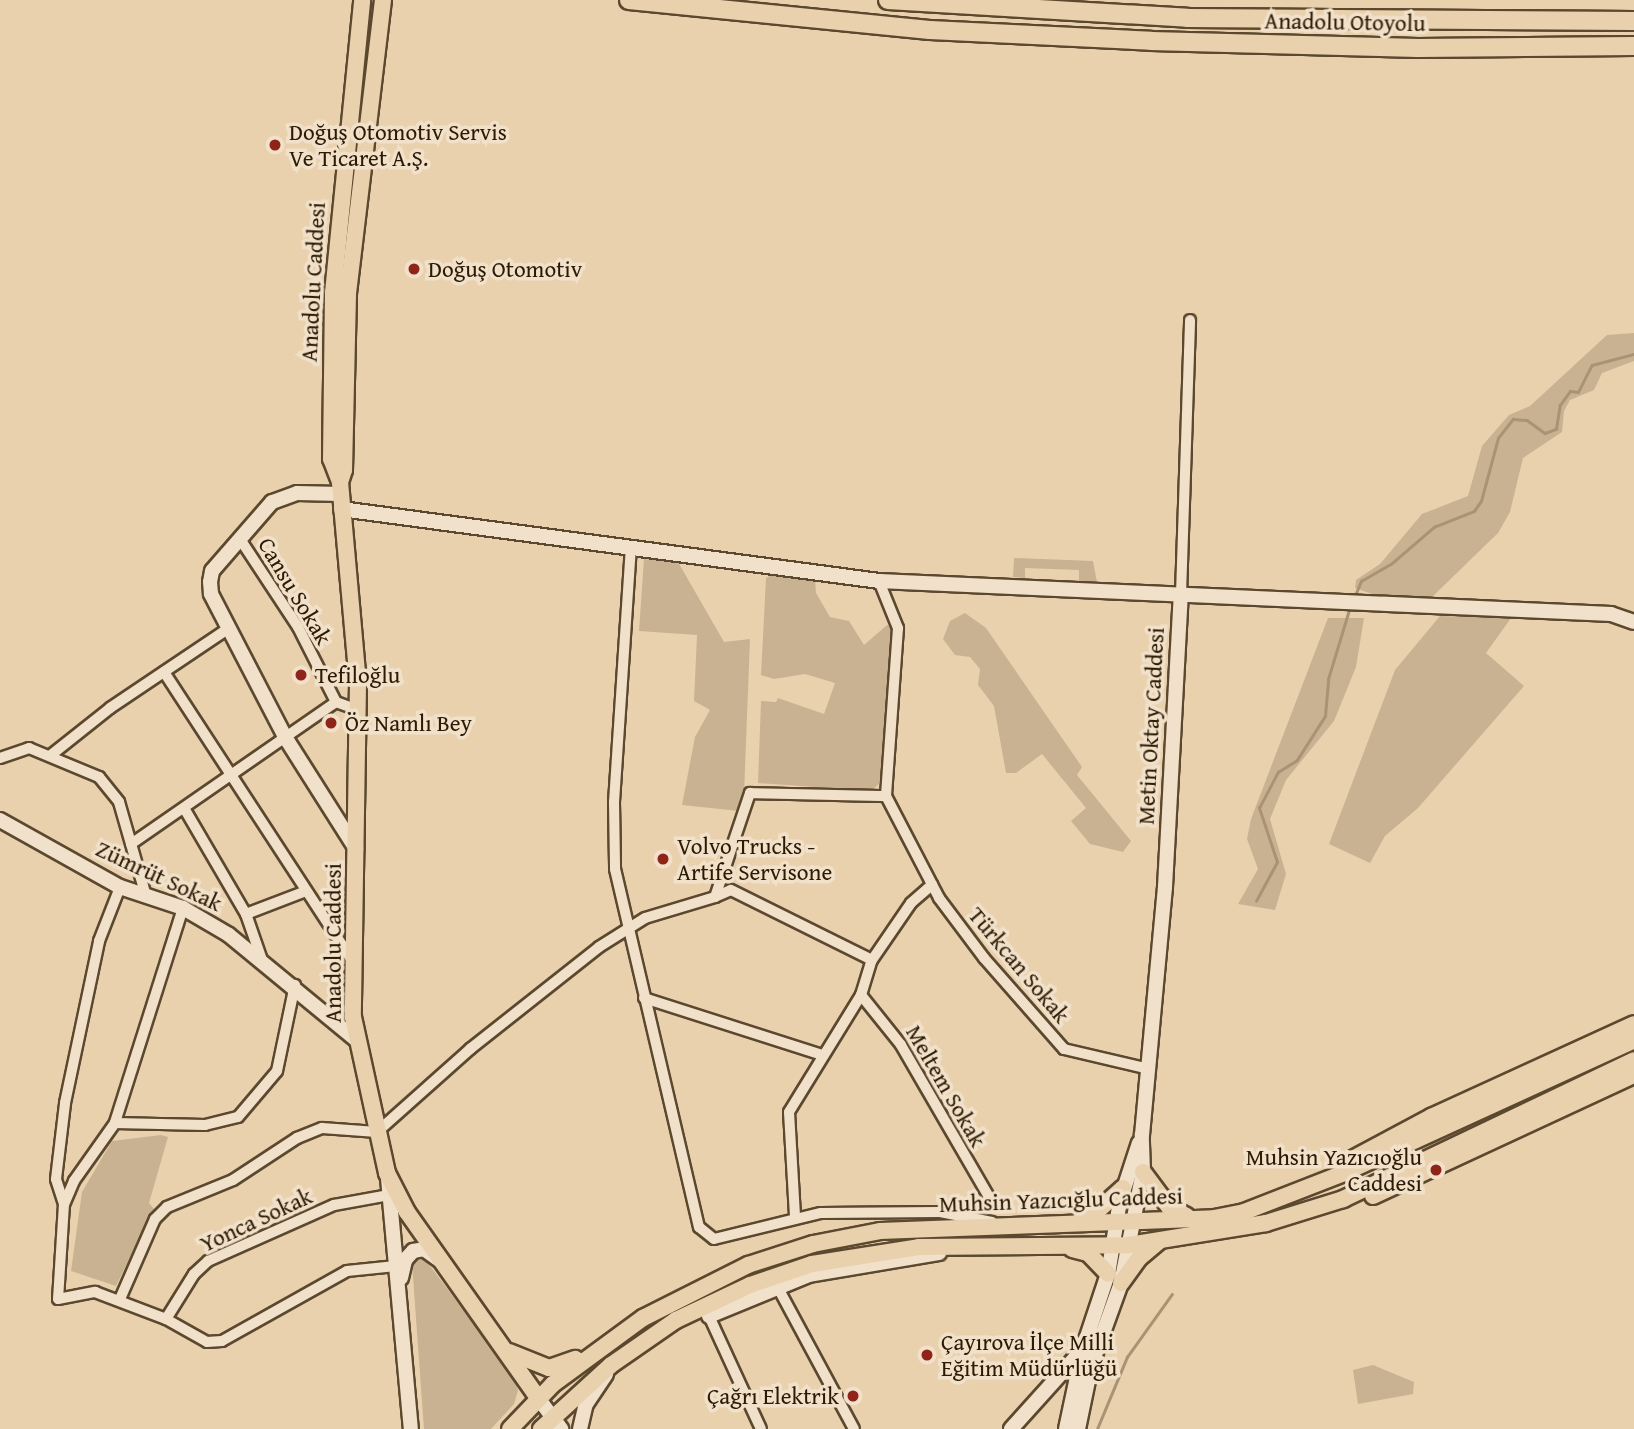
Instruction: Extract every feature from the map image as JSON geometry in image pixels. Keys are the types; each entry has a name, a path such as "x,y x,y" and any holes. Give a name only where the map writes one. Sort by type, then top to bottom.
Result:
{"highway":[{"name":"Anadolu Otoyolu","path":"629,0 687,8 930,30 1418,48 1634,46"},
{"name":"Anadolu Otoyolu","path":"888,0 1336,22 1634,21"}],"main road":[{"name":"Anadolu Caddesi","path":"362,2 333,292 331,459 341,494 358,710 355,1039 387,1173 443,1263 538,1398"},
{"name":"Anadolu Caddesi","path":"341,494 344,470 348,294 383,2"},
{"path":"1276,1201 1408,1129 1634,1024"},
{"name":"Muhsin Yazıcığlu Caddesi","path":"510,1429 538,1398 643,1318 714,1279 813,1244 892,1230 1224,1216 1276,1201 1634,1040"},
{"name":"Muhsin Yazıcığlu Caddesi","path":"551,1425 611,1365 676,1320 750,1285 812,1264 919,1247 1122,1245 1222,1233 1280,1219 1343,1199 1634,1060"},
{"path":"1280,1219 1337,1211 1634,1074"},
{"path":"1143,1172 1169,1208 1192,1219"},
{"path":"1075,1222 1094,1214 1123,1188"},
{"path":"1056,1246 1088,1253 1115,1279 1161,1240"},
{"path":"503,1348 536,1366 556,1368 643,1318"}],"street":[{"name":"Metin Oktay Caddesi","path":"1125,1220 1143,1172 1142,1135 1165,887 1181,594 1190,320"},
{"path":"356,849 285,737 229,628 210,582 212,571 260,513 281,498 307,492 341,494 631,546 879,581 1611,614 1634,622"},
{"name":"Cansu Sokak","path":"240,539 298,627 336,702"},
{"path":"631,546 614,802 615,869 699,1227 714,1239 795,1216 940,1212 1010,1225"},
{"path":"715,897 750,793 886,796 898,628 879,581"},
{"path":"51,755 229,628"},
{"path":"164,672 354,963"},
{"path":"131,844 336,702 358,710"},
{"path":"0,758 29,748 99,777 113,792 146,896"},
{"name":"Türkcan Sokak","path":"886,796 932,884 984,958 1055,1039 1065,1049 1087,1058 1149,1069"},
{"path":"184,808 246,914 261,960"},
{"name":"Zümrüt Sokak","path":"0,820 120,887 183,908 295,985 355,1039"},
{"path":"795,1216 789,1112 861,995 872,960 911,903 932,884"},
{"path":"64,1204 56,1179 65,1103 93,963 120,887"},
{"path":"120,1299 155,1219 167,1207 233,1180 297,1138 321,1128 377,1132 470,1049 599,947 645,918 731,890 872,960"},
{"path":"246,914 306,891"},
{"path":"183,908 114,1123 74,1181 64,1204 58,1298 95,1292 120,1299 166,1319 207,1342 222,1341 347,1271 396,1266"},
{"path":"114,1123 205,1125 238,1117 277,1071 295,985"},
{"name":"Meltem Sokak","path":"861,995 901,1045 992,1202"},
{"path":"644,998 823,1055"},
{"name":"Metin Oktay Caddesi","path":"1125,1220 1123,1188 1142,1135"},
{"path":"387,1173 411,1429"},
{"name":"Yonca Sokak","path":"166,1319 194,1273 208,1261 334,1205 389,1195"},
{"path":"1078,1429 1091,1366 1108,1319 1125,1220"},
{"name":"Muhsin Yazıcığlu Caddesi","path":"709,1316 777,1286 840,1268 992,1246"},
{"path":"398,1294 402,1268 413,1251 424,1249 443,1263"},
{"path":"1066,1429 1083,1349 1115,1279"},
{"path":"777,1286 855,1429"},
{"path":"709,1316 761,1429"},
{"path":"1011,1429 1108,1319"},
{"path":"580,1429 586,1404 611,1365"},
{"path":"538,1398 551,1425"}],"shaded area":[{"path":"1634,333 1634,361 1602,373 1594,390 1570,400 1564,411 1562,432 1523,458 1510,512 1498,533 1430,599 1383,598 1355,588 1356,580 1380,564 1422,514 1468,496 1482,446 1509,415 1530,406 1607,335"},
{"path":"1014,558 1093,561 1097,582 1079,581 1079,570 1025,568 1025,578 1013,577"},
{"path":"644,559 678,562 724,642 750,639 744,794 739,811 682,805 695,737 710,710 694,701 697,635 639,631"},
{"path":"774,574 815,579 816,593 830,617 849,621 864,645 887,625 892,627 882,781 871,791 758,783 761,701 776,702 778,698 824,714 835,683 805,674 774,679 761,675 766,578"},
{"path":"965,613 986,628 1082,767 1077,775 1131,841 1123,852 1090,844 1071,821 1086,808 1042,754 1016,773 1006,773 994,706 978,685 980,669 970,657 955,655 943,639 950,621"},
{"path":"1440,616 1511,618 1486,653 1524,686 1418,808 1385,836 1370,863 1329,844 1395,670"},
{"path":"1328,618 1364,618 1356,667 1334,721 1286,780 1270,819 1286,874 1275,910 1238,904 1258,869 1247,839 1251,819"},
{"path":"161,1135 168,1137 149,1203 154,1209 116,1286 71,1271 82,1192 112,1141"},
{"path":"422,1255 513,1377 518,1390 514,1404 491,1429 424,1429 412,1263"},
{"path":"1373,1365 1414,1382 1413,1394 1358,1404 1353,1370"}],"waterway":[{"path":"1356,593 1361,581 1391,564 1434,527 1474,511 1481,501 1498,438 1513,419 1527,420 1545,433 1556,429 1560,405 1570,391 1578,392 1592,365 1634,354"},
{"path":"1256,901 1277,862 1259,808 1278,772 1297,760 1325,716 1328,679 1349,610"},
{"path":"1097,1429 1127,1357 1172,1294"}],"place":[{"name":"Doğuş Otomotiv Servis Ve Ticaret A.Ş.","path":"275,145"},
{"name":"Doğuş Otomotiv","path":"414,269"},
{"name":"Tefiloğlu","path":"301,675"},
{"name":"Öz Namlı Bey","path":"331,723"},
{"name":"Volvo Trucks - Artife Servisone","path":"663,859"},
{"name":"Muhsin Yazıcıoğlu Caddesi","path":"1436,1170"},
{"name":"Çayırova İlçe Milli Eğitim Müdürlüğü","path":"927,1355"},
{"name":"Çağrı Elektrik","path":"853,1396"}]}
